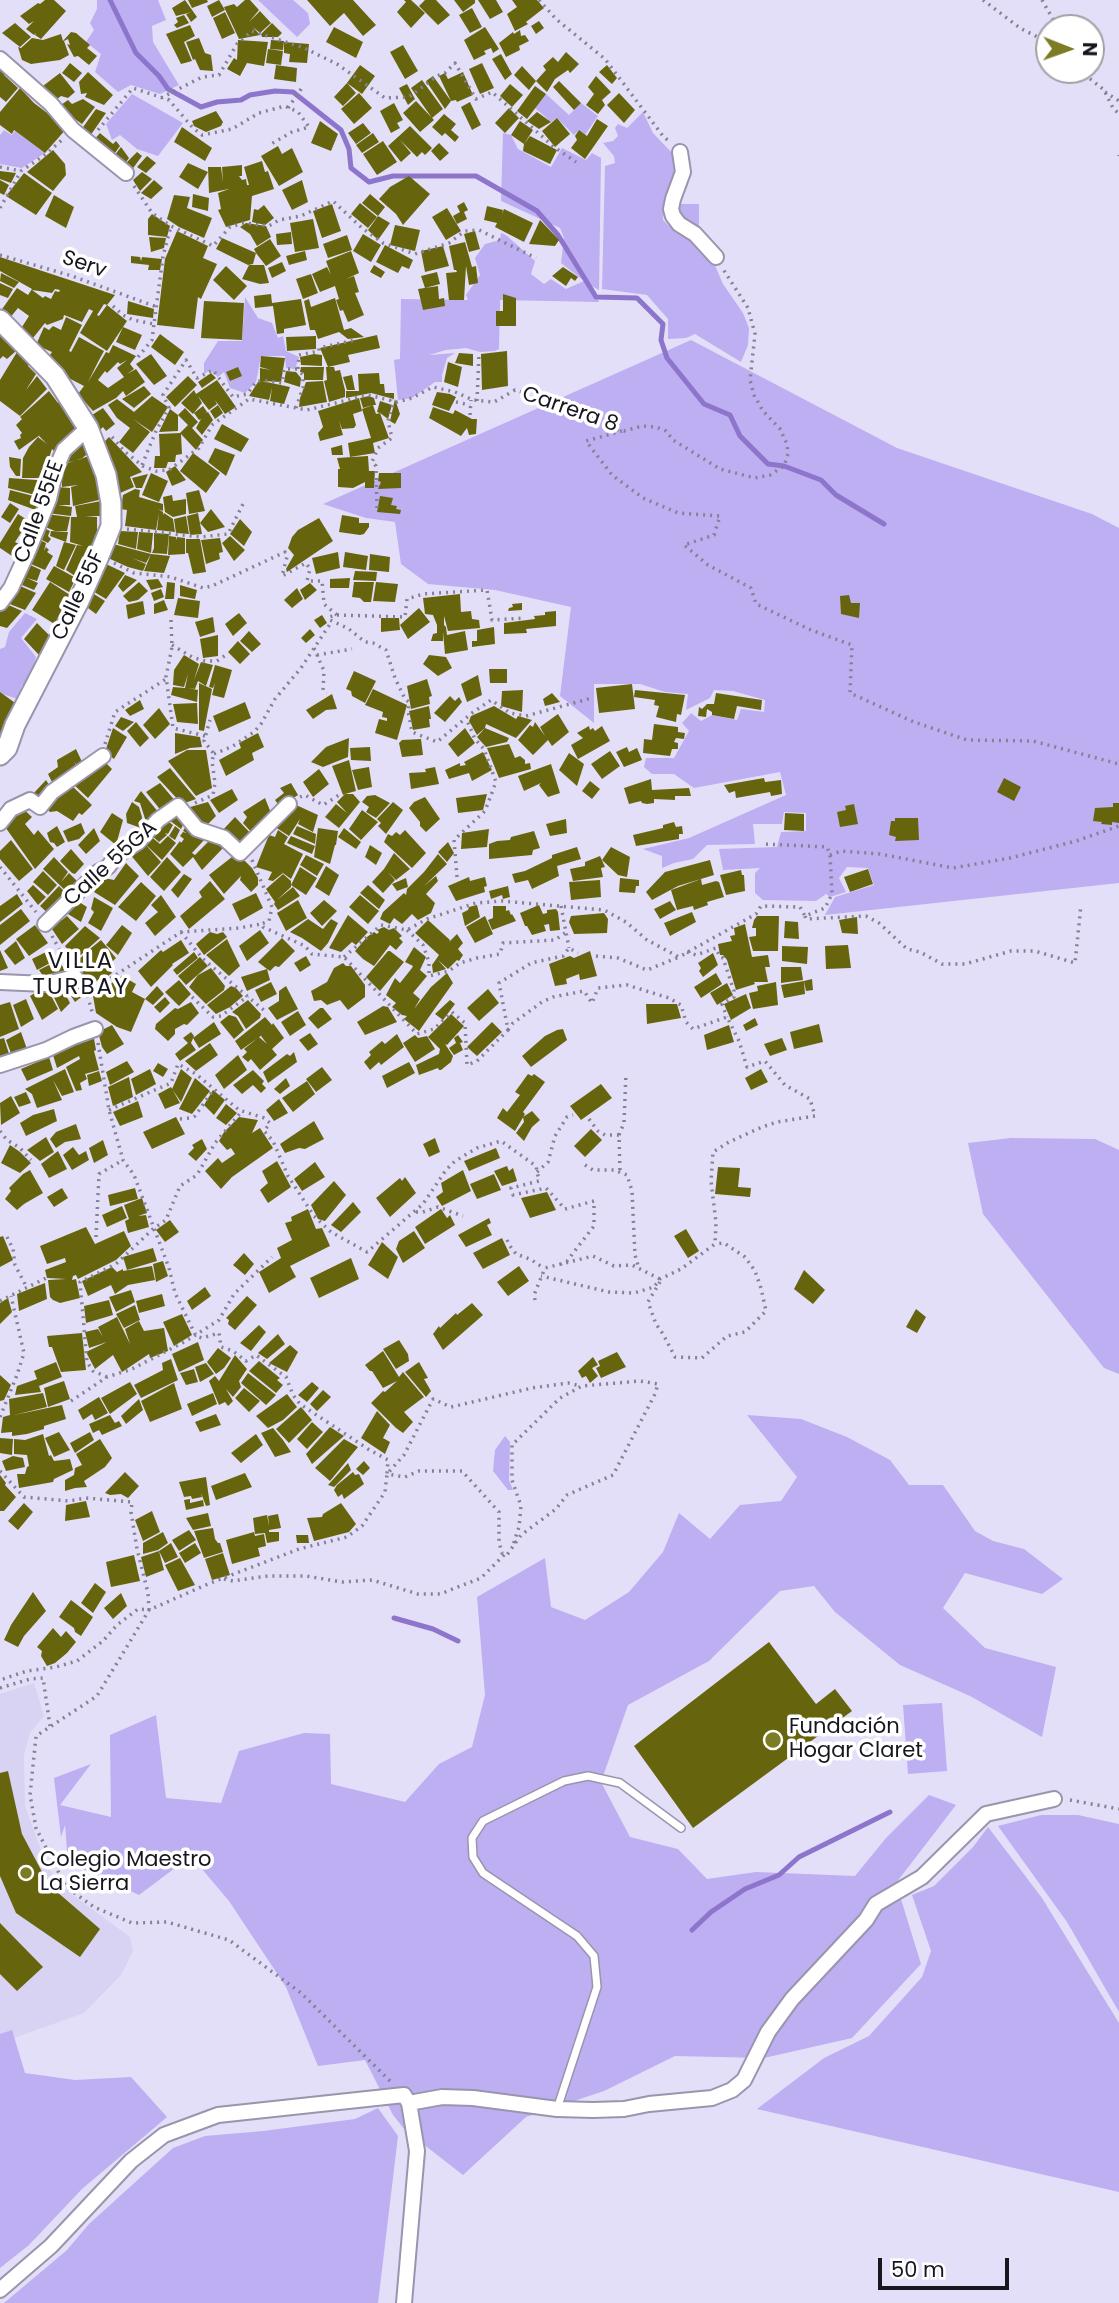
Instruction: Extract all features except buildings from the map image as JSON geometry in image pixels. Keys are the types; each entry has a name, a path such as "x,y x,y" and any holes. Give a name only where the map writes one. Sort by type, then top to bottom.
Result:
{"street":[{"path":"0,59 51,104 73,130 126,173"},
{"path":"680,152 684,172 673,199 673,216 679,224 695,234 716,257"},
{"path":"0,320 55,376 88,428"},
{"name":"Calle 55F","path":"0,755 7,748 15,724 78,603 111,526 111,503 106,475 88,428"},
{"name":"Calle 55EE","path":"0,603 11,588 29,549 49,499 56,468 64,450 88,428"},
{"path":"0,824 11,809 30,800 40,807 52,792 103,756"},
{"path":"244,849 289,804"},
{"name":"Calle 55GA","path":"45,924 98,872 108,867 116,856 138,842 158,820 178,806 197,829 224,838 244,849"},
{"path":"0,982 46,984 75,977"},
{"path":"0,1065 46,1051 72,1037 95,1029"},
{"path":"0,2290 51,2246 131,2161 164,2135 218,2115 442,2097 557,2109 624,2109 712,2098 732,2090 744,2080 768,2032 792,1999 866,1920 876,1904 922,1877 986,1814 1054,1798"},
{"path":"404,2303 417,2151 406,2099"}],"lane":[{"path":"557,2109 597,1987 594,1956 577,1936 483,1873 473,1857 472,1838 483,1821 564,1781 588,1776 620,1783 681,1828"}],"path":[{"path":"539,0 556,19 605,59 663,136 680,152"},
{"path":"983,0 1035,35"},
{"path":"161,98 202,77 219,75 237,44 252,31 326,58 384,98 409,97 455,63 476,99 492,92 554,147 576,162"},
{"path":"1096,84 1119,101"},
{"path":"289,106 304,85"},
{"path":"0,208 21,171 45,155 73,130 90,140 133,88 170,100 202,135 232,129 259,113 285,106 298,111 309,127 292,132 271,144"},
{"path":"1104,90 1119,114"},
{"path":"0,167 21,171"},
{"path":"126,173 152,213 171,226 213,246 230,227 244,223 269,226 279,220 301,216 333,201 383,243 415,254 449,243 465,231 479,229 536,258"},
{"path":"138,357 152,340 163,256 171,226"},
{"name":"Serv","path":"0,255 72,276 157,307"},
{"name":"Carrera 8","path":"237,408 249,399 307,410 368,395 397,402 433,387 471,400 494,401 515,390 538,397 556,407 589,415 615,429 624,431 642,426 656,427 666,431 673,440 720,469 755,478 770,475 784,466 788,454 787,444 780,429 763,411 754,395 750,380 755,334 748,308 716,257"},
{"path":"113,306 133,320 154,324"},
{"path":"296,408 303,387 303,375 298,369 299,355 355,340"},
{"path":"477,401 479,354"},
{"path":"142,465 169,408 163,395 186,360 197,378 213,370 233,397 247,394"},
{"path":"88,428 110,434 125,452 142,465 156,471 169,470 199,448 212,425 246,401 247,394 257,382 267,380 282,383 284,369 298,369"},
{"path":"377,508 376,466 372,463 378,448 392,438 388,421 393,404 391,400"},
{"path":"470,415 471,400"},
{"path":"456,402 470,405"},
{"path":"624,431 586,441 612,475 643,498 678,513 720,516 714,535 684,545 708,565 751,588 756,604 811,630 852,645 850,693 914,722 967,740 1033,741 1119,764"},
{"path":"111,526 200,537 228,534 243,504"},
{"path":"99,556 134,573 171,577 203,588 285,552 287,557 282,576 306,563 310,569 307,581 322,581 324,604 337,615"},
{"path":"525,618 492,620 487,590 423,594 407,599 405,617 329,617 365,642 386,650 395,678 409,702 412,732 437,742 491,700 510,713 526,716 592,698"},
{"path":"171,620 172,645 166,679 173,728 205,736"},
{"path":"214,754 233,746 254,732 332,621"},
{"path":"172,645 192,657 205,660 218,661 226,655"},
{"path":"314,648 324,671 323,690 327,693"},
{"path":"317,655 352,649"},
{"path":"103,756 116,712 166,679"},
{"path":"457,877 454,840 485,811 496,782 484,749 475,739 467,718"},
{"path":"210,720 204,741 214,754"},
{"path":"214,754 214,794"},
{"path":"289,804 305,795 323,805 339,795"},
{"path":"830,855 841,852 880,855 953,868 1010,859 1119,826"},
{"path":"764,844 827,847 830,855 832,894 825,908 806,916"},
{"path":"88,994 181,932 239,928 269,921 272,907 244,849"},
{"path":"0,867 45,924 75,977 88,994 109,1110 123,1160 134,1175 169,1268 175,1293 197,1336 202,1338 219,1333 221,1347 233,1351 246,1361 256,1355 286,1377 300,1404 388,1460 385,1492 362,1527 347,1537 299,1549 149,1610 138,1609 77,1661 27,1671 0,1680"},
{"path":"407,930 426,919 476,903 502,901 604,910 626,922 647,940 679,957"},
{"path":"596,956 618,958 647,970 679,957 756,914 761,906 800,907 806,919 866,916 879,923 907,949 920,952 942,964 965,964 1012,951 1035,951 1074,963 1081,905"},
{"path":"561,906 569,948 578,953"},
{"path":"261,924 305,946 312,954 344,957 417,1034 434,1030 452,1012 465,1023 467,1065 477,1060 513,1023 542,1002 584,991 592,1003 598,988 626,985 669,998 681,1005 686,1022 692,1029 727,1017"},
{"path":"344,957 381,925 407,930 424,945 429,962 429,976 449,971 460,963 500,954 503,943 555,940 565,933"},
{"path":"181,932 203,959 266,1012"},
{"path":"508,1030 499,983 531,963 564,956 569,948"},
{"path":"687,952 696,955 716,948 718,950 734,996 722,1004 739,1041 747,1067 765,1061 785,1085 810,1099 815,1116 762,1127 713,1152 711,1181 716,1223 715,1244"},
{"path":"192,997 213,1017 220,1016 248,996"},
{"path":"109,1110 171,1083 178,1064 242,1111 264,1118 270,1124 264,1131 281,1155 288,1176 314,1216 331,1232 367,1252 414,1212 432,1193 455,1161 501,1140 536,1166 539,1181 511,1188 513,1195 546,1188 565,1209 594,1200 594,1226 567,1261 559,1265"},
{"path":"620,1172 619,1135 624,1123 626,1073"},
{"path":"180,1119 195,1116 214,1089"},
{"path":"107,1377 93,1371 87,1362 80,1282 116,1264 166,1220 180,1186 197,1175 215,1143 242,1111"},
{"path":"537,1172 548,1163 555,1136 567,1117 573,1115"},
{"path":"589,1119 598,1131 605,1135 619,1135"},
{"path":"0,1131 6,1140 20,1148 31,1160"},
{"path":"96,1237 99,1174 123,1160"},
{"path":"585,1165 593,1170 614,1170 627,1175 632,1191 635,1255 639,1269"},
{"path":"414,1212 423,1212 438,1206 463,1216"},
{"path":"7,1237 13,1249 15,1265 26,1286"},
{"path":"507,1240 516,1254 545,1268 593,1256 614,1266 632,1265 660,1279"},
{"path":"541,1276 609,1293 646,1291 654,1287 660,1279 681,1269 715,1244 724,1243 746,1257 755,1271 766,1311 745,1332 727,1336 702,1358 675,1357 656,1324 648,1301 660,1279"},
{"path":"71,1401 107,1377 132,1369 197,1336 219,1320 234,1294 272,1256"},
{"path":"535,1300 534,1295 545,1268"},
{"path":"0,1301 46,1278"},
{"path":"1,1415 24,1353 11,1296"},
{"path":"222,1579 233,1581 268,1576 306,1576 342,1582 372,1580 418,1594 440,1594 481,1578 521,1535 556,1509 567,1495 613,1475 658,1384 640,1381 582,1386 568,1383 532,1388 451,1407 433,1399 404,1455 387,1474"},
{"path":"513,1545 522,1506 512,1480 512,1445 560,1398 582,1386"},
{"path":"0,1471 24,1497 132,1502 131,1512 149,1610 97,1696 36,1736 30,1795 36,1828 66,1886 94,1907 132,1923 167,1922 229,1940 301,1993 406,2099"},
{"path":"387,1474 405,1477 419,1471 462,1471 499,1512 499,1542 502,1553 505,1554"},
{"path":"0,1688 43,1678 50,1727"},
{"path":"1079,1800 1119,1809"}],"shaded area":[{"path":"97,0 158,0 166,20 152,26 153,42 179,85 160,94 131,85 118,92 95,72 101,54 86,42 94,30 90,23 97,9"},
{"path":"258,0 293,0 308,13 310,24 297,37"},
{"path":"132,94 183,123 158,156 137,149 120,135 112,140 106,124"},
{"path":"546,94 569,115 581,103 598,116 585,135 579,130 574,135 557,118 551,122 534,107"},
{"path":"643,112 653,133 674,155 675,177 664,207 663,220 713,261 723,284 743,313 749,328 748,345 741,362 695,334 686,338 668,339 668,319 647,295 602,289 605,166 615,163 614,156 603,143 613,141 618,136 615,128 618,124 627,128"},
{"path":"4,130 12,135 15,131 45,153 22,168 0,164 0,135"},
{"path":"503,133 511,135 518,149 551,167 562,148 586,160 592,153 601,158 599,290 590,285 599,302 500,300 499,349 480,352 466,348 429,355 455,353 447,358 442,382 435,382 412,398 398,400 394,360 400,359 401,299 468,300 466,295 480,275 475,258 485,244 500,240 501,233 535,261 531,274 544,284 551,279 566,289 584,281 561,263 564,238 560,228 501,201"},
{"path":"675,204 699,204 699,231 681,221"},
{"path":"245,297 258,318 272,323 278,338 283,336 286,351 299,357 295,369 286,368 285,356 261,356 256,382 245,393 230,388 224,372 218,377 210,370 204,374 204,363 218,341 242,341"},
{"path":"691,340 897,448 1092,514 1119,528 1119,883 825,915 835,897 874,885 868,868 847,867 839,878 846,892 830,897 826,894 816,901 763,900 755,893 755,873 760,868 723,870 719,849 777,847 781,832 806,831 806,813 784,812 782,824 753,824 755,844 707,845 693,859 662,868 662,856 643,849 689,838 786,795 780,772 694,788 674,774 652,774 644,767 646,758 674,758 689,731 682,723 691,713 701,721 712,715 737,720 741,709 764,712 765,700 733,691 714,690 710,698 686,710 688,694 665,692 640,684 594,684 594,723 560,696 571,607 495,590 428,584 401,564 395,522 366,518 323,504"},
{"path":"25,613 37,619 21,638 36,657 28,687 22,685 17,699 0,693 0,649 5,647 9,632"},
{"path":"1011,1138 1095,1139 1119,1150 1119,1374 1104,1368 983,1214 968,1143"},
{"path":"747,1415 801,1419 847,1437 890,1460 909,1485 943,1485 975,1531 993,1541 1024,1549 1063,1579 1042,1594 965,1573 943,1608 985,1648 1056,1667 1042,1737 970,1696 900,1665 835,1612 814,1586 780,1591 709,1661 628,1705 601,1782 630,1837 678,1849 707,1879 756,1872 855,1876 886,1838 929,1795 956,1805 896,1883 921,1964 852,2038 764,2058 675,2056 604,2091 526,2117 463,2175 405,2130 393,2115 365,2060 318,2066 286,1987 229,1901 191,1856 139,1895 68,1862 65,1825 61,1837 54,1778 91,1764 60,1805 111,1817 110,1735 156,1715 166,1798 221,1803 239,1751 304,1733 330,1734 331,1784 405,1802 439,1764 472,1747 485,1695 477,1597 545,1558 551,1607 585,1620 629,1592 663,1552 679,1513 710,1539 740,1505 781,1501 797,1477"},
{"path":"505,1436 510,1442 509,1480 513,1490 508,1490 493,1471 495,1450"},
{"name":"Colegio Maestro La Sierra","path":"34,1683 44,1716 30,1733 24,1755 25,1806 45,1861 59,1885 130,1937 133,1951 121,1975 84,2013 0,2043 0,1694"},
{"path":"942,1703 947,1771 908,1774 903,1705"},
{"path":"1041,1815 1078,1815 1119,1824 1119,2012 1067,1922 998,1826"},
{"path":"988,1827 1042,1898 1119,2023 1119,2192 757,2109 824,2058 869,2036 922,1977 931,1951 912,1895 934,1886 973,1847"},
{"path":"12,2030 25,2073 75,2080 131,2077 167,2117 82,2189 29,2245 0,2268 0,2034"},
{"path":"378,2108 398,2136 378,2303 4,2303 67,2250 89,2224 173,2148 205,2136 355,2119"}],"waterway":[{"path":"110,0 136,53 168,89 201,107 217,102 241,100 250,95 275,91 293,92 341,130 349,149 351,168 369,182 393,176 476,176 537,211 558,235 596,297 637,298 663,324 661,340 667,358 704,404 730,415 740,436 768,464 784,466 821,480 836,495 884,524"},
{"path":"394,1618 433,1629 458,1641"},
{"path":"692,1930 711,1912 745,1889 779,1875 799,1857 890,1812"}],"place":[{"name":"Fundación Hogar Claret","path":"773,1740"},
{"name":"Colegio Maestro La Sierra","path":"26,1873"}],"district":[{"name":"VILLA TURBAY","path":"81,975"}]}
